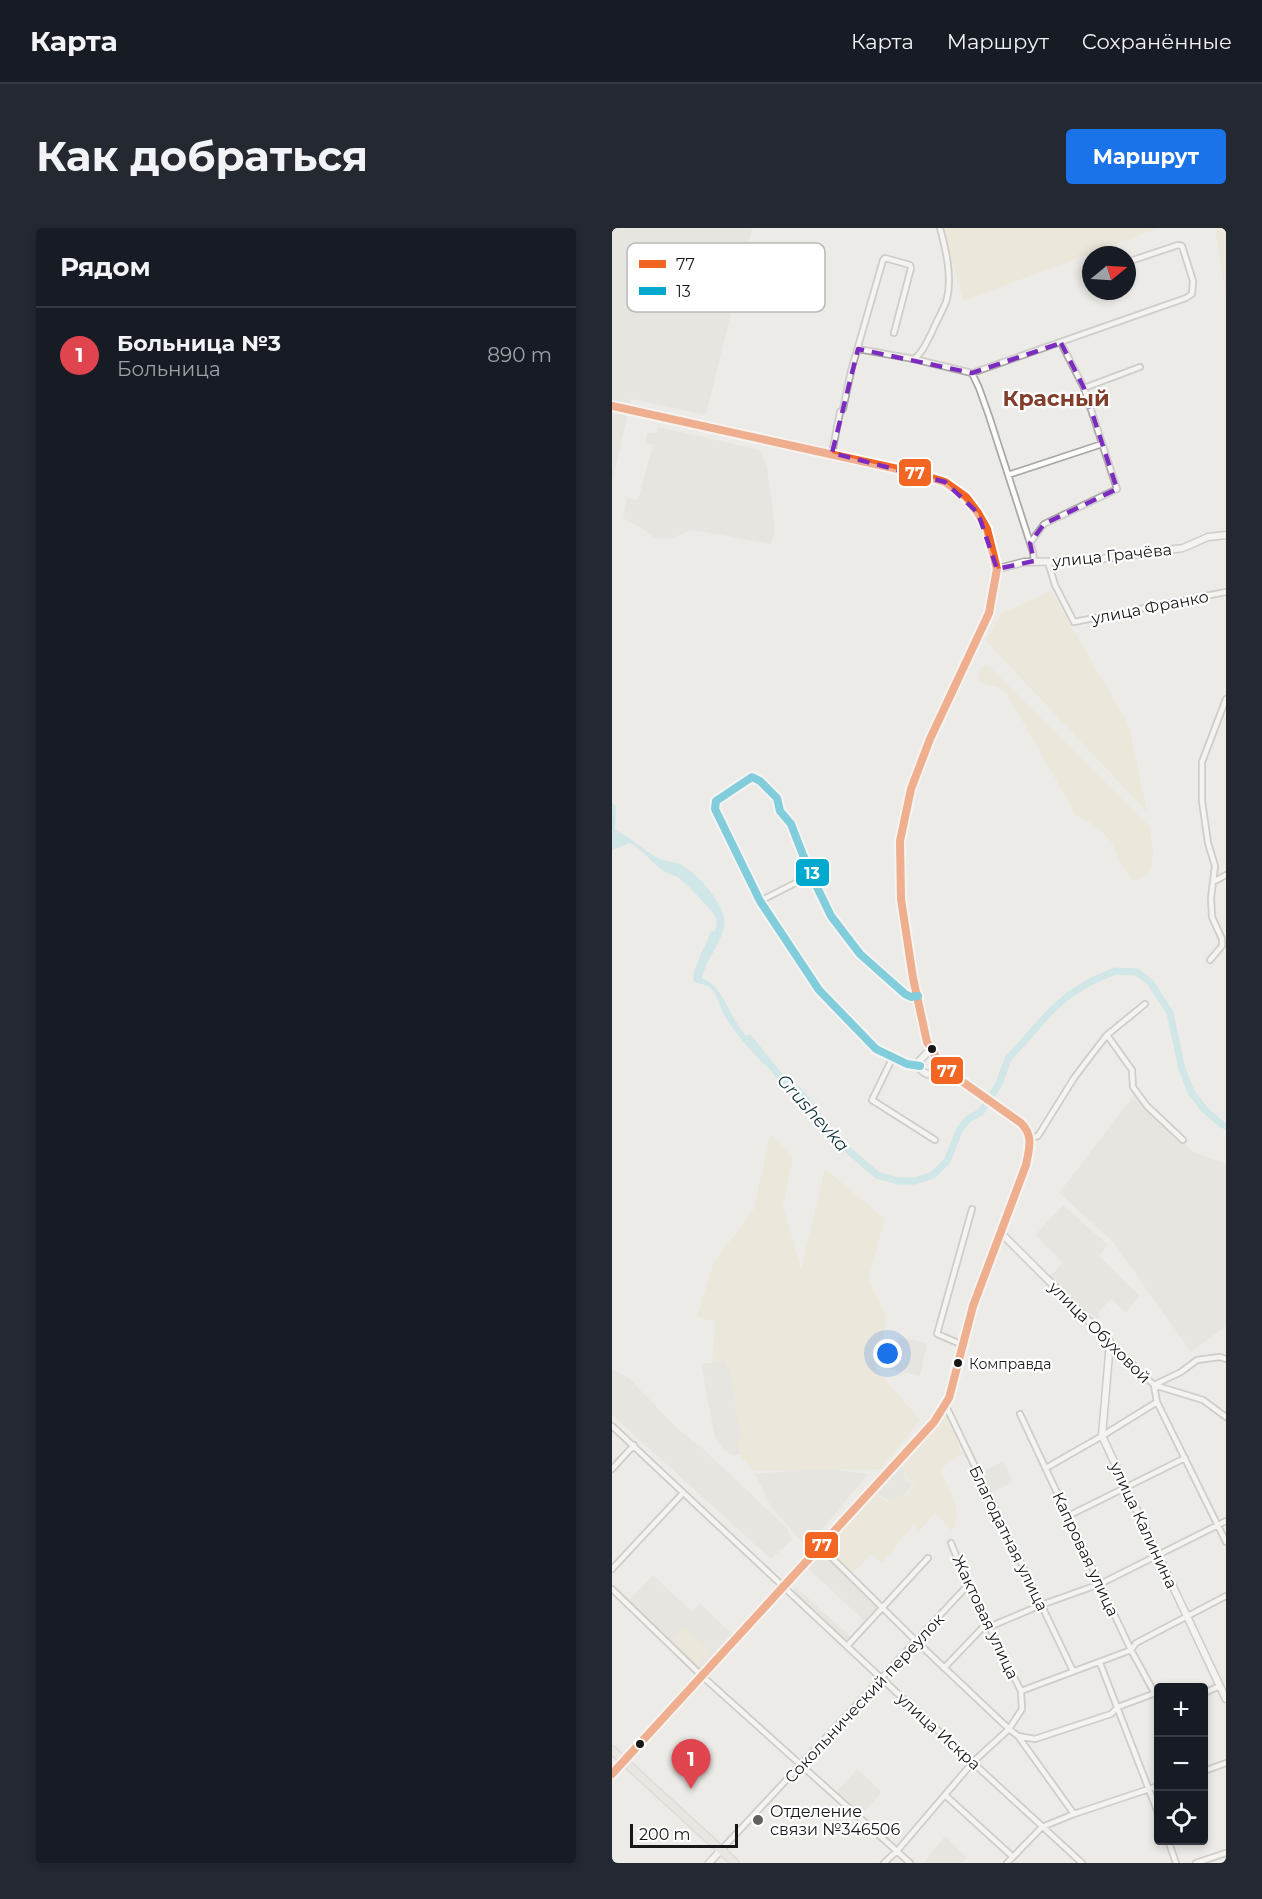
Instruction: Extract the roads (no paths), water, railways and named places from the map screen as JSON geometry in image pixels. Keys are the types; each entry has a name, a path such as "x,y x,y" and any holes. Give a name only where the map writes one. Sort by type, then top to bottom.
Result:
{"main road":[{"path":"612,407 916,472 945,482 966,497 978,513 987,529 997,569 989,613 930,739 912,789 900,841 901,899 930,1050 943,1068 1021,1123 1030,1138 1026,1165 973,1306 950,1394 945,1404 927,1430 612,1774"},
{"name":"улица Грачёва","path":"997,569 1034,561 1085,561 1183,548 1208,537 1226,535"},
{"path":"930,1050 921,1059 922,1072 928,1075 943,1068"},
{"name":"улица Обуховой","path":"1001,1233 1110,1342"},
{"path":"1102,1436 1110,1342"},
{"name":"улица Калинина","path":"1102,1436 1226,1699"},
{"path":"612,1750 735,1863"},
{"name":"Сокольнический переулок","path":"709,1863 721,1850"}],"street":[{"path":"914,359 919,356 928,340 946,302 948,291 946,250 940,228"},
{"path":"858,349 914,359 972,374 1192,294 1193,280 1182,246 1178,245 1136,259"},
{"path":"832,453 840,412 843,409 871,299 885,258 903,262 911,268 894,333"},
{"path":"1030,543 1044,525 1117,489 1084,388 1061,343"},
{"path":"1084,388 1140,367"},
{"path":"972,374 979,388 1008,475 1034,561"},
{"path":"1008,475 1102,444"},
{"name":"улица Франко","path":"1048,562 1055,585 1074,622 1226,592"},
{"path":"1210,960 1222,946 1224,939 1212,917 1215,866 1208,843 1202,801 1202,762 1226,699"},
{"path":"918,996 911,997 905,993 861,954 831,916 803,855 792,824 780,811 777,798 760,780 752,777 716,801 715,809 760,901 819,990 876,1049 907,1064 920,1066"},
{"path":"760,901 813,874"},
{"path":"1213,882 1226,875"},
{"path":"1030,1138 1038,1136 1074,1078 1107,1035 1145,1004"},
{"path":"1107,1035 1132,1070 1133,1087 1147,1106 1183,1140"},
{"path":"893,1057 872,1100 935,1140"},
{"path":"963,1345 937,1334 972,1209"},
{"name":"улица Обуховой","path":"1110,1342 1154,1385 1158,1401 1226,1542"},
{"path":"1154,1385 1181,1372 1197,1360 1220,1357 1226,1359"},
{"path":"1154,1385 1203,1400 1226,1417"},
{"path":"1046,1468 1158,1401"},
{"name":"Благодатная улица","path":"945,1404 1073,1671"},
{"name":"Капровая улица","path":"1020,1414 1131,1650 1154,1689"},
{"name":"улица Искра","path":"612,1426 1082,1863"},
{"path":"612,1469 634,1445"},
{"path":"1068,1516 1185,1458"},
{"path":"612,1569 683,1493"},
{"path":"944,1668 988,1625 1100,1584 1226,1521"},
{"name":"Жактовая улица","path":"951,1543 1021,1691"},
{"path":"821,1547 944,1668 1018,1736 1074,1814"},
{"path":"847,1646 928,1558"},
{"name":"Сокольнический переулок","path":"721,1850 969,1585"},
{"path":"612,1589 702,1676 910,1863"},
{"path":"884,1863 897,1851 973,1762 1009,1729 1022,1709 1021,1691 1131,1650 1136,1643 1226,1596"},
{"path":"1100,1663 1154,1801"},
{"path":"1208,1691 1220,1686"},
{"path":"1018,1736 1035,1739 1111,1713 1118,1707 1154,1693"},
{"path":"1208,1768 1226,1763"},
{"path":"1007,1863 1042,1827 1154,1788"},
{"path":"945,1795 1013,1857"},
{"path":"1170,1845 1176,1863"},
{"path":"1196,1863 1226,1853"}],"water":[{"path":"612,803 616,806 615,830 660,859 687,868 717,901 722,910 724,927 702,978 714,986 748,1039 785,1077 781,1078 773,1072 740,1037 726,1018 711,988 694,982 696,967 715,932 714,914 682,880 660,869 635,846 630,843 612,850"}],"waterway":[{"name":"Grushevka","path":"700,966 713,935"},
{"name":"Grushevka","path":"749,1038 781,1078 798,1090 814,1109 826,1131 838,1146 848,1150 877,1175 897,1181 915,1181 933,1175 947,1161 960,1129 968,1119 981,1112 999,1084 1008,1059 1050,1012 1070,994 1092,981 1115,971 1137,972 1151,983 1170,1013 1182,1069 1191,1092 1204,1109 1226,1126"}],"place":[{"name":"Комправда","path":"958,1363"},
{"name":"Больница №3","path":"691,1789"},
{"name":"Отделение связи №346506","path":"758,1820"}],"district":[{"name":"Красный","path":"1056,398"}]}
